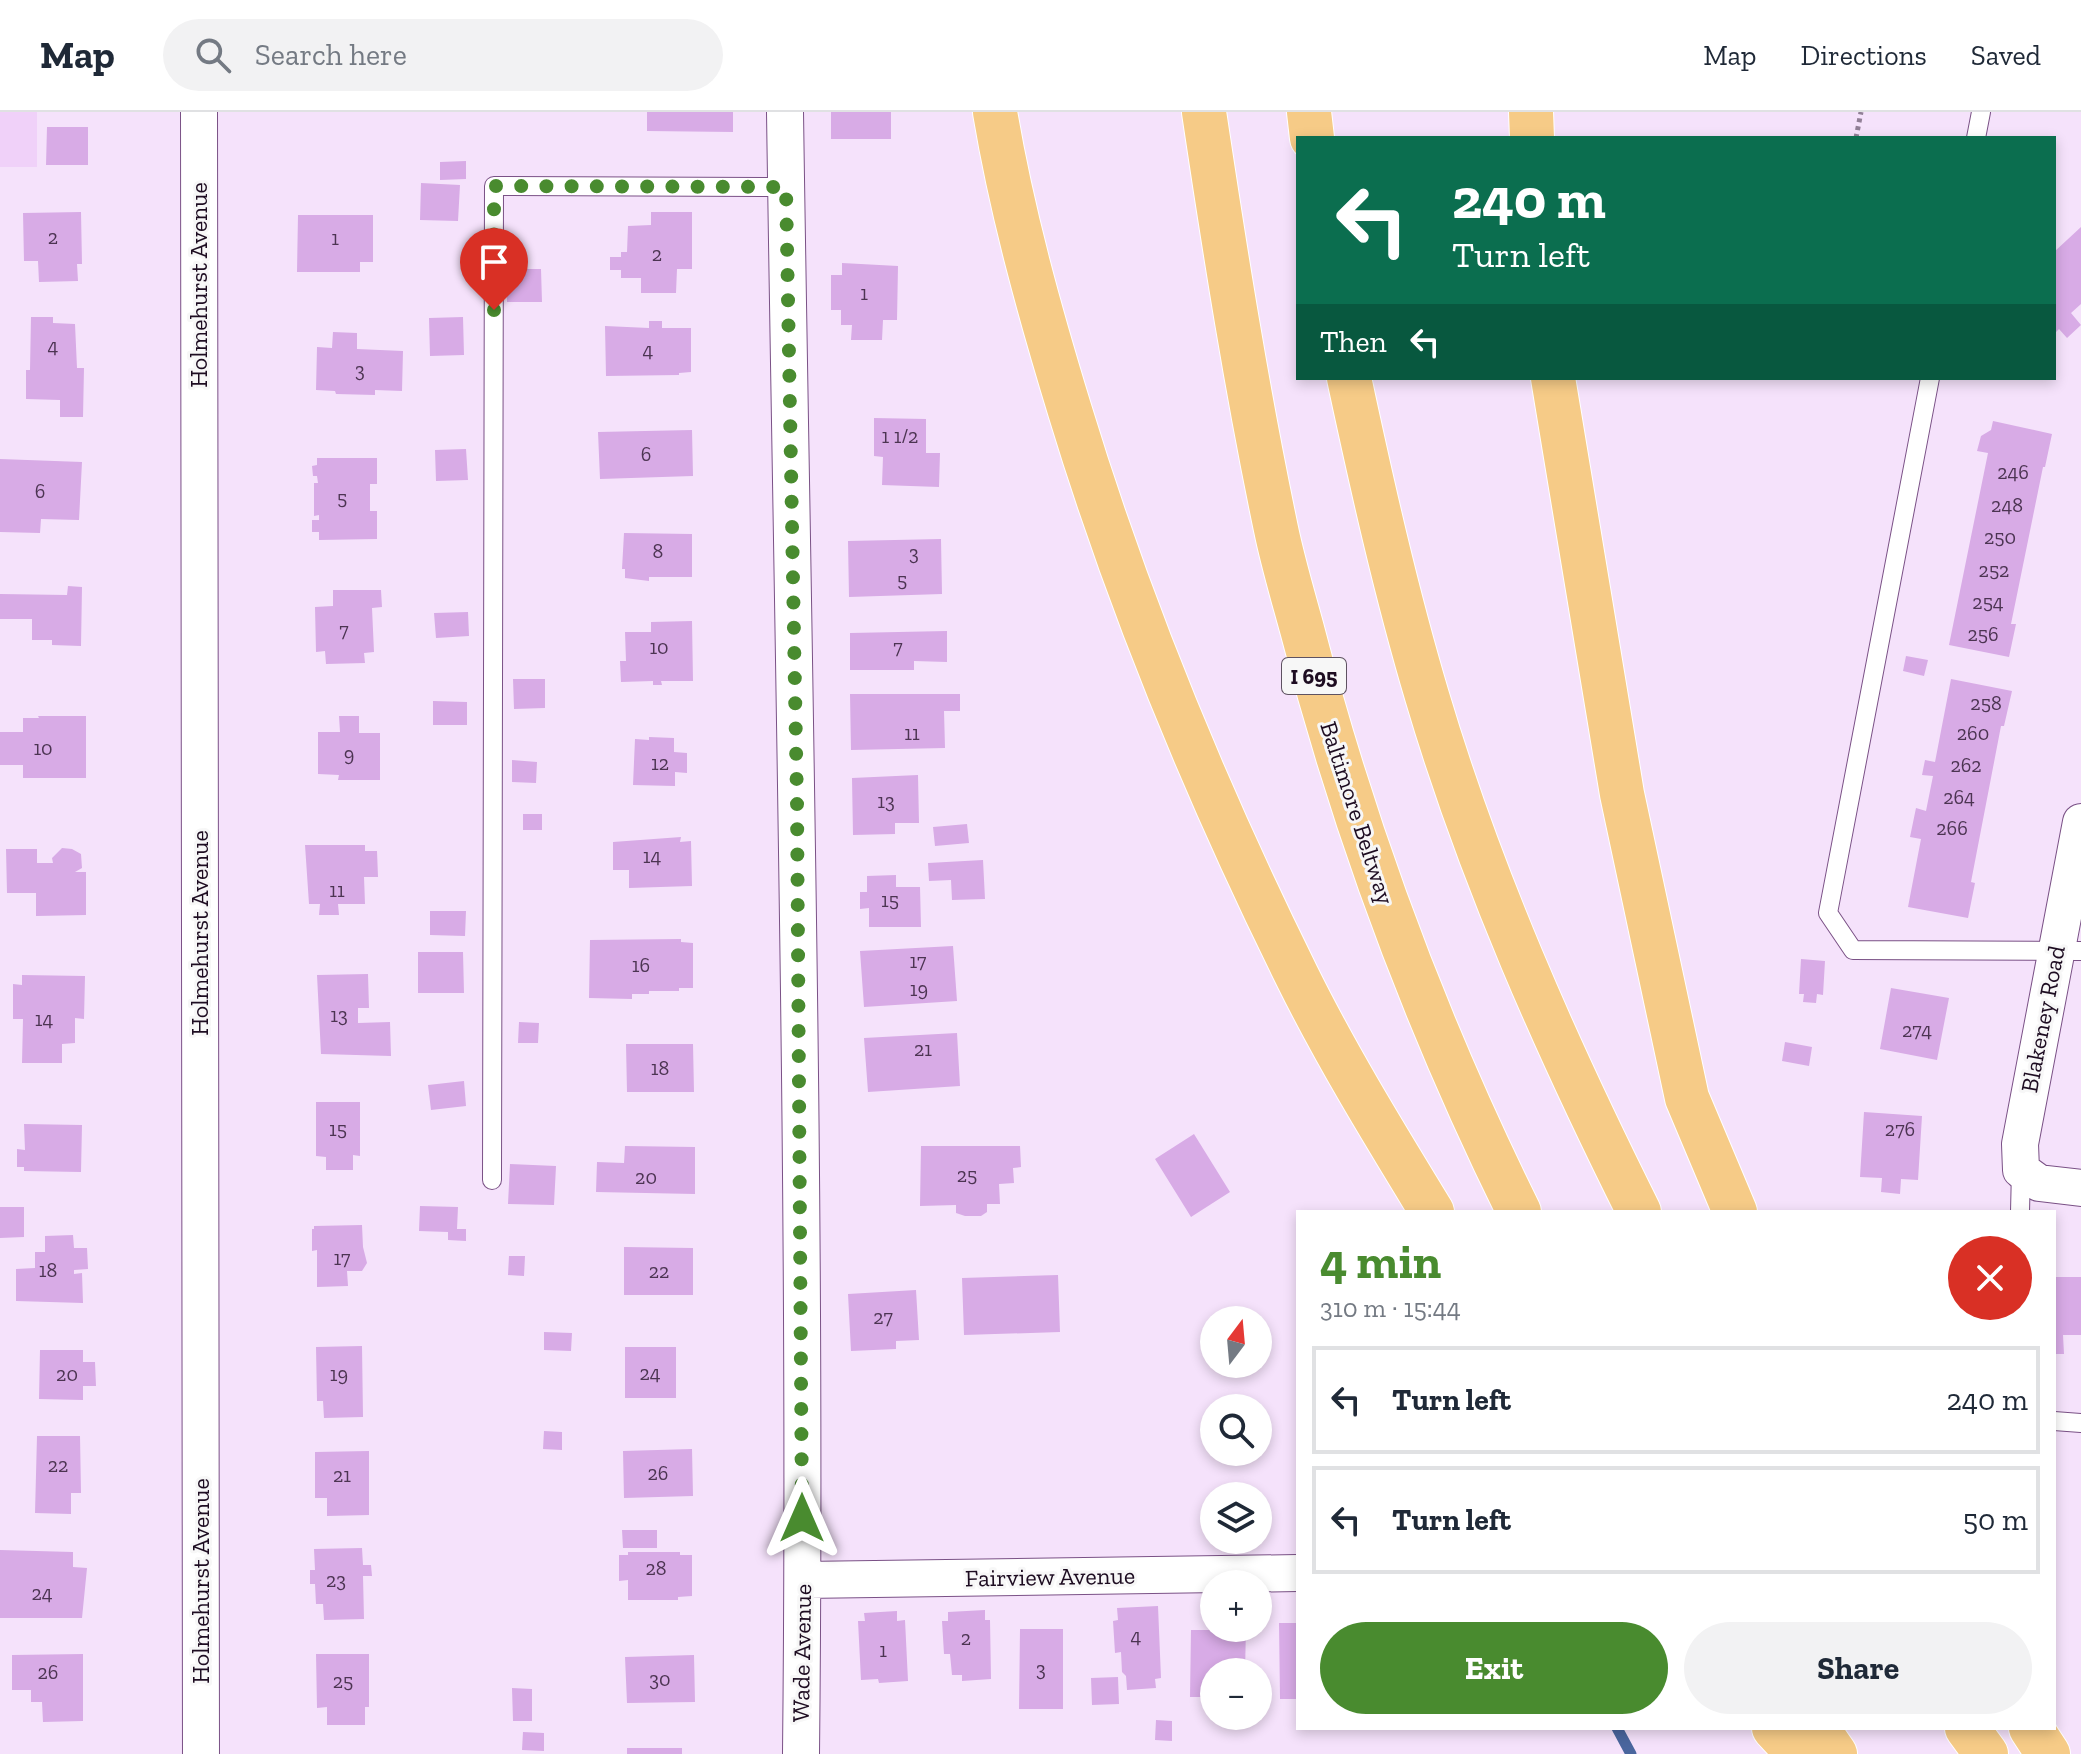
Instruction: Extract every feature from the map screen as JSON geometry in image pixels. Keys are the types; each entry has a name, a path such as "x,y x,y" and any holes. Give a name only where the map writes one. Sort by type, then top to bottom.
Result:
{"highway":[{"path":"995,112 1039,310 1131,598 1203,771 1298,977 1380,1126 1431,1210"},
{"name":"Baltimore Beltway","path":"1204,112 1234,308 1277,532 1327,725 1397,935 1477,1128 1518,1210"},
{"path":"1309,112 1312,136"},
{"path":"1531,112 1532,136"},
{"path":"1349,380 1375,498 1427,697 1495,894 1572,1078 1638,1210"},
{"path":"1553,380 1622,794 1683,1083 1734,1210"},
{"path":"1776,1730 1798,1754"},
{"path":"1818,1730 1835,1754"},
{"path":"1968,1730 1986,1754"},
{"path":"2032,1730 2048,1754"}],"street":[{"name":"Holmehurst Avenue","path":"199,112 201,1754"},
{"name":"Wade Avenue","path":"785,112 797,817 803,1580 801,1754"},
{"name":"Blakeney Road","path":"2021,1170 2020,1144 2068,951 2081,822"},
{"path":"2021,1170 2039,1183 2081,1188"},
{"name":"Fairview Avenue","path":"803,1580 1296,1573"}],"lane":[{"path":"1976,136 1981,112"},
{"path":"492,1180 494,186 786,187"},
{"path":"1930,380 1828,913 1853,950 2068,951"},
{"path":"2020,1210 2021,1170"},
{"path":"2056,1421 2081,1423"}],"path":[{"path":"1856,136 1861,112"}],"shaded area":[{"path":"0,112 37,112 37,167 0,167"}],"building":[{"path":"647,112 733,112 733,132 647,131"},
{"path":"831,112 891,112 891,139 831,139"},
{"path":"47,127 88,127 88,165 46,165"},
{"path":"466,161 466,179 440,180 440,162"},
{"path":"421,183 460,185 458,221 420,220"},
{"path":"81,212 82,264 77,264 78,281 39,282 38,261 24,261 23,213"},
{"path":"651,212 692,212 692,269 677,269 676,293 641,293 641,278 621,278 621,270 610,270 610,257 621,257 621,252 627,252 628,226 651,225"},
{"path":"298,215 373,215 373,262 360,262 360,272 297,272"},
{"path":"2081,227 2081,304 2071,313 2081,325 2067,338 2059,329 2056,332 2056,250"},
{"path":"842,263 898,266 897,320 883,320 882,340 851,340 852,325 841,325 841,310 831,310 831,275 842,275"},
{"path":"506,269 541,269 542,302 507,302"},
{"path":"31,317 53,317 53,323 75,324 77,368 84,368 83,417 60,417 60,400 26,399"},
{"path":"463,317 464,355 430,356 429,318"},
{"path":"649,321 662,321 662,328 691,328 691,372 679,375 606,376 605,326 649,328"},
{"path":"333,332 357,333 357,349 403,351 402,391 375,390 375,395 316,390 317,347 332,348"},
{"path":"874,418 926,419 926,453 940,453 939,487 882,485 883,457 874,456"},
{"path":"1993,421 2052,434 2011,624 2016,624 2009,657 1949,645 1988,453 1977,451 1981,436 1991,430"},
{"path":"692,430 693,476 600,479 598,432"},
{"path":"466,449 468,480 436,481 435,450"},
{"path":"317,458 377,458 377,484 370,484 370,511 377,511 377,539 319,540 319,532 312,532 312,520 319,520 319,515 314,516 314,483 318,483 312,466 317,465"},
{"path":"0,459 82,462 79,520 41,519 40,533 0,532"},
{"path":"624,533 692,534 692,577 649,577 649,581 625,578 625,569 622,569"},
{"path":"941,539 942,594 849,597 848,541"},
{"path":"68,586 82,587 81,646 52,645 52,640 32,640 32,619 0,619 0,594 67,595"},
{"path":"333,590 381,590 382,607 372,608 374,652 364,653 365,663 326,664 325,651 316,652 315,607 333,606"},
{"path":"468,612 469,636 436,638 434,613"},
{"path":"692,621 693,681 661,681 662,685 653,685 653,681 621,682 620,661 626,661 625,632 651,632 651,622"},
{"path":"947,631 947,662 914,661 914,670 850,670 850,633"},
{"path":"1906,656 1928,660 1924,676 1903,671"},
{"path":"513,679 545,679 545,708 514,709"},
{"path":"1951,679 2012,691 2004,726 2001,726 1971,882 1975,883 1968,918 1908,907 1921,839 1910,837 1916,808 1926,811 1933,776 1922,775 1925,760 1935,762"},
{"path":"850,694 960,694 960,711 944,711 945,748 851,750"},
{"path":"433,701 467,702 467,725 433,725"},
{"path":"86,716 86,778 23,778 23,765 0,765 0,732 23,732 23,718"},
{"path":"339,716 359,716 359,733 380,733 380,780 338,780 339,775 318,774 318,732 340,732"},
{"path":"649,737 674,738 674,752 687,753 687,773 675,772 675,786 633,785 635,739 649,740"},
{"path":"512,760 537,762 536,783 512,782"},
{"path":"918,775 919,823 895,823 895,834 853,835 852,778"},
{"path":"523,814 542,814 542,830 523,830"},
{"path":"967,824 969,843 935,846 933,827"},
{"path":"681,837 680,842 691,841 692,886 629,888 629,870 613,870 613,842"},
{"path":"305,845 365,845 365,851 377,851 378,877 364,877 365,904 338,904 339,915 319,915 320,904 309,904"},
{"path":"62,848 81,854 82,868 75,872 86,872 86,915 36,916 36,893 7,893 6,849 37,849 37,863 53,863 52,858"},
{"path":"983,860 985,899 952,900 951,880 929,881 928,863"},
{"path":"896,875 896,887 920,887 921,927 869,927 869,908 860,909 860,892 867,892 867,876"},
{"path":"430,911 466,911 465,936 430,935"},
{"path":"681,939 681,942 693,943 693,988 632,994 632,999 589,998 590,940"},
{"path":"953,946 957,1001 864,1007 860,951"},
{"path":"418,952 463,952 464,993 418,993"},
{"path":"1801,959 1825,961 1823,995 1817,994 1816,1003 1803,1002 1804,994 1799,994"},
{"path":"368,974 369,1008 358,1008 358,1023 390,1022 391,1056 321,1054 317,975"},
{"path":"22,975 85,976 84,1019 75,1018 75,1043 62,1044 62,1063 22,1063 23,1019 13,1019 13,984 22,985"},
{"path":"1891,988 1949,998 1937,1060 1880,1049"},
{"path":"519,1022 539,1023 538,1043 518,1043"},
{"path":"957,1033 960,1086 868,1092 864,1038"},
{"path":"1785,1042 1812,1047 1809,1066 1782,1061"},
{"path":"626,1044 693,1044 694,1092 627,1092"},
{"path":"464,1081 466,1106 431,1110 428,1085"},
{"path":"316,1102 360,1102 360,1156 353,1155 353,1170 326,1170 326,1157 316,1156"},
{"path":"1864,1112 1922,1116 1918,1180 1901,1179 1900,1194 1881,1192 1882,1178 1860,1177"},
{"path":"24,1124 82,1125 81,1172 24,1171 24,1167 17,1167 17,1149 25,1150"},
{"path":"1194,1134 1230,1192 1191,1217 1155,1159"},
{"path":"625,1146 695,1147 695,1194 596,1192 597,1162 624,1163"},
{"path":"921,1146 1020,1146 1021,1167 1013,1168 1014,1183 999,1184 1000,1204 987,1204 987,1212 981,1216 965,1216 956,1213 956,1205 920,1206"},
{"path":"510,1164 556,1166 554,1205 508,1204"},
{"path":"420,1206 458,1207 457,1229 466,1229 466,1241 448,1240 448,1232 419,1231"},
{"path":"0,1207 24,1207 24,1237 0,1238"},
{"path":"362,1225 367,1263 362,1271 347,1271 348,1286 317,1287 317,1250 312,1251 314,1226"},
{"path":"73,1235 74,1248 87,1248 88,1269 74,1270 74,1274 82,1273 83,1303 16,1301 16,1269 35,1268 35,1252 45,1252 45,1236"},
{"path":"624,1247 693,1248 693,1295 624,1295"},
{"path":"509,1256 525,1256 524,1276 508,1275"},
{"path":"1058,1275 1060,1332 964,1335 962,1278"},
{"path":"2056,1277 2081,1277 2081,1335 2063,1335 2064,1354 2056,1354"},
{"path":"916,1290 919,1340 896,1341 896,1349 851,1351 848,1294"},
{"path":"544,1332 572,1333 571,1351 544,1350"},
{"path":"362,1346 363,1417 324,1418 323,1401 317,1401 316,1347"},
{"path":"625,1347 676,1347 676,1398 625,1398"},
{"path":"40,1350 83,1350 83,1362 95,1362 96,1386 83,1386 83,1400 39,1399"},
{"path":"544,1431 562,1432 562,1450 543,1449"},
{"path":"37,1436 80,1436 81,1493 71,1493 71,1514 35,1513"},
{"path":"692,1449 693,1496 624,1498 623,1451"},
{"path":"369,1451 369,1515 327,1516 327,1498 315,1498 315,1452"},
{"path":"622,1530 657,1530 657,1548 623,1548"},
{"path":"362,1548 363,1565 371,1565 372,1576 363,1576 364,1619 324,1620 323,1604 316,1604 315,1584 310,1584 310,1570 315,1570 314,1549"},
{"path":"0,1550 73,1552 73,1567 87,1568 82,1618 0,1618"},
{"path":"628,1552 680,1552 680,1555 692,1555 692,1596 678,1597 678,1600 628,1600 628,1580 619,1581 619,1555 628,1555"},
{"path":"1158,1606 1161,1678 1155,1679 1156,1688 1127,1690 1121,1652 1115,1653 1113,1621 1118,1620 1117,1608"},
{"path":"985,1610 985,1620 990,1620 991,1679 962,1681 962,1675 952,1675 950,1654 944,1654 942,1621 948,1621 948,1612"},
{"path":"897,1611 897,1621 905,1620 908,1681 879,1683 878,1679 861,1680 858,1621 865,1621 864,1613"},
{"path":"1279,1623 1296,1623 1296,1699 1280,1699"},
{"path":"1020,1629 1063,1629 1063,1709 1019,1709"},
{"path":"1191,1630 1200,1630 1200,1642 1246,1642 1245,1658 1200,1658 1200,1697 1190,1697"},
{"path":"83,1654 83,1721 43,1722 42,1702 31,1702 31,1690 12,1690 12,1655"},
{"path":"316,1654 369,1654 369,1707 365,1707 365,1725 327,1725 327,1707 317,1708"},
{"path":"694,1655 695,1702 627,1703 625,1657"},
{"path":"1118,1677 1119,1704 1092,1705 1091,1678"},
{"path":"512,1688 532,1689 532,1721 513,1721"},
{"path":"1156,1720 1172,1721 1172,1741 1155,1740"},
{"path":"523,1732 544,1733 544,1751 522,1750"},
{"path":"627,1748 682,1748 682,1754 627,1754"}],"waterway":[{"path":"1618,1730 1631,1754"}],"route":[{"path":"494,310 494,186 786,187 797,801 802,1518"}]}
